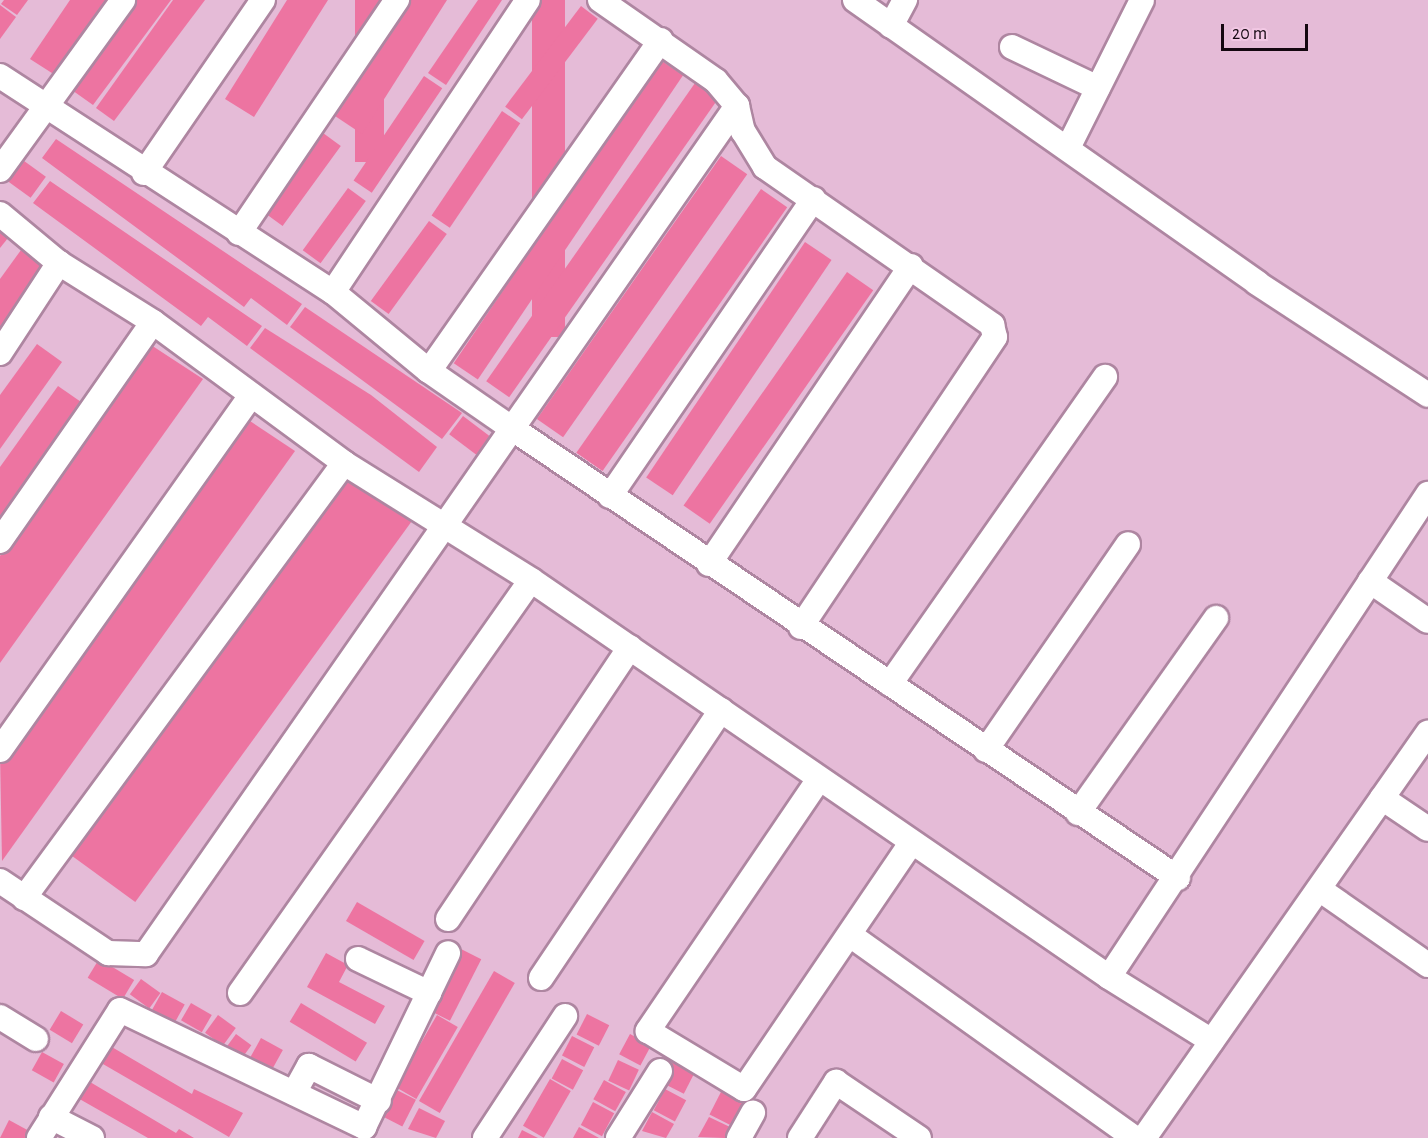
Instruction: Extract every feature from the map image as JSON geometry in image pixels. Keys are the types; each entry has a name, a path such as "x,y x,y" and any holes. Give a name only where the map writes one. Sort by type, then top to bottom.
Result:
{"street":[{"path":"0,170 123,0"},
{"path":"144,173 263,0"},
{"path":"239,233 397,0"},
{"path":"333,292 528,0"},
{"path":"600,0 661,40 716,81 736,106 743,131 765,167 983,314 995,337 801,627"},
{"path":"855,0 1257,283 1428,395"},
{"path":"891,26 905,0"},
{"path":"1068,148 1142,0"},
{"path":"429,371 661,40"},
{"path":"1012,47 1098,88"},
{"path":"0,76 144,173 333,292 429,371 801,627 890,684 1078,813 1178,878"},
{"path":"0,881 108,953 146,954 510,427 736,106"},
{"path":"610,496 813,200"},
{"path":"0,214 59,263 153,322 344,463 444,523 531,580 911,843 1109,977 1212,1041"},
{"path":"0,353 59,263"},
{"path":"710,564 911,266"},
{"path":"0,541 153,322"},
{"path":"890,684 1106,377"},
{"path":"0,750 251,395"},
{"path":"24,898 344,463"},
{"path":"1109,977 1178,878 1428,494"},
{"path":"986,750 1128,544"},
{"path":"240,993 531,580"},
{"path":"1370,581 1428,621"},
{"path":"1078,813 1216,618"},
{"path":"448,919 630,647"},
{"path":"542,978 721,710"},
{"path":"1144,1138 1428,732"},
{"path":"819,779 648,1031 744,1089 911,843"},
{"path":"1382,798 1428,829"},
{"path":"1318,889 1428,965"},
{"path":"850,935 1135,1138"},
{"path":"39,1138 120,1010 294,1093 369,1134 379,1101 448,953"},
{"path":"358,960 429,993"},
{"path":"485,1138 565,1016"},
{"path":"0,1017 36,1039"},
{"path":"294,1093 309,1065 379,1101"},
{"path":"618,1138 660,1071"},
{"path":"800,1138 836,1082 919,1138"},
{"path":"739,1138 753,1113"},
{"path":"51,1117 92,1138"}],"building":[{"path":"4,0 28,0 17,15 1,4"},
{"path":"70,0 107,0 55,75 30,59"},
{"path":"134,0 171,0 93,105 69,88"},
{"path":"173,0 205,0 114,121 96,108"},
{"path":"287,0 328,0 254,117 225,99"},
{"path":"355,0 384,0 384,162 355,162"},
{"path":"409,0 447,0 362,134 335,116"},
{"path":"478,0 502,0 446,85 428,73"},
{"path":"532,0 565,0 565,337 532,337"},
{"path":"0,5 16,17 0,39"},
{"path":"581,6 598,19 522,119 505,107"},
{"path":"659,59 683,75 478,379 454,363"},
{"path":"424,76 442,88 372,193 354,180"},
{"path":"695,83 718,99 509,397 486,381"},
{"path":"502,111 520,123 450,228 432,215"},
{"path":"323,133 341,146 283,226 265,213"},
{"path":"56,139 302,304 287,325 251,298 244,307 42,158"},
{"path":"721,156 747,174 563,437 537,419"},
{"path":"20,158 46,177 31,198 5,179"},
{"path":"50,181 262,326 247,346 208,317 201,326 33,203"},
{"path":"348,188 366,201 321,263 303,250"},
{"path":"761,189 787,207 603,471 576,453"},
{"path":"429,221 447,234 389,314 371,301"},
{"path":"0,232 8,238 0,248"},
{"path":"805,242 832,260 673,495 646,477"},
{"path":"21,250 48,269 0,336 0,279"},
{"path":"847,272 873,290 710,524 684,505"},
{"path":"305,307 462,413 442,439 290,327"},
{"path":"265,328 371,395 437,447 419,472 250,348"},
{"path":"37,344 62,362 0,449 0,395"},
{"path":"151,345 203,379 0,663 0,556"},
{"path":"58,386 84,404 0,522 0,467"},
{"path":"241,415 295,451 2,861 0,752"},
{"path":"463,416 490,436 476,455 449,434"},
{"path":"349,475 412,521 135,902 72,856"},
{"path":"357,902 425,941 414,960 346,921"},
{"path":"459,948 481,959 450,1021 428,1009"},
{"path":"326,953 348,965 339,982 385,1006 375,1024 307,987"},
{"path":"99,959 134,980 123,999 88,978"},
{"path":"494,971 515,983 440,1113 419,1101"},
{"path":"141,979 160,993 149,1008 130,994"},
{"path":"162,992 185,1005 175,1023 152,1010"},
{"path":"191,1003 212,1015 202,1032 181,1020"},
{"path":"301,1003 367,1043 356,1062 290,1022"},
{"path":"61,1011 83,1024 72,1043 50,1030"},
{"path":"587,1014 609,1025 599,1046 577,1034"},
{"path":"218,1015 236,1028 223,1046 205,1033"},
{"path":"437,1015 458,1027 416,1099 396,1087"},
{"path":"236,1034 251,1045 241,1060 225,1049"},
{"path":"630,1034 651,1045 640,1066 619,1054"},
{"path":"572,1036 594,1047 584,1067 562,1056"},
{"path":"261,1038 283,1050 270,1073 248,1061"},
{"path":"105,1043 192,1094 194,1089 243,1113 229,1137 96,1060"},
{"path":"42,1052 64,1064 54,1082 32,1070"},
{"path":"562,1059 583,1070 573,1090 552,1078"},
{"path":"618,1060 639,1070 629,1091 608,1081"},
{"path":"672,1062 694,1073 684,1094 662,1082"},
{"path":"85,1079 176,1133 179,1129 194,1138 148,1138 76,1097"},
{"path":"550,1079 571,1091 544,1138 523,1126"},
{"path":"604,1080 626,1092 615,1111 593,1099"},
{"path":"724,1086 746,1097 732,1126 709,1115"},
{"path":"391,1087 416,1100 402,1126 377,1114"},
{"path":"665,1089 686,1100 675,1121 654,1110"},
{"path":"593,1102 614,1113 602,1136 581,1125"},
{"path":"419,1108 445,1121 436,1138 408,1129"},
{"path":"652,1112 674,1124 666,1138 642,1131"},
{"path":"709,1117 730,1127 725,1138 698,1137"},
{"path":"9,1120 31,1132 28,1138 0,1138"},
{"path":"579,1127 599,1138 573,1138"},
{"path":"522,1130 538,1138 518,1138"}]}
